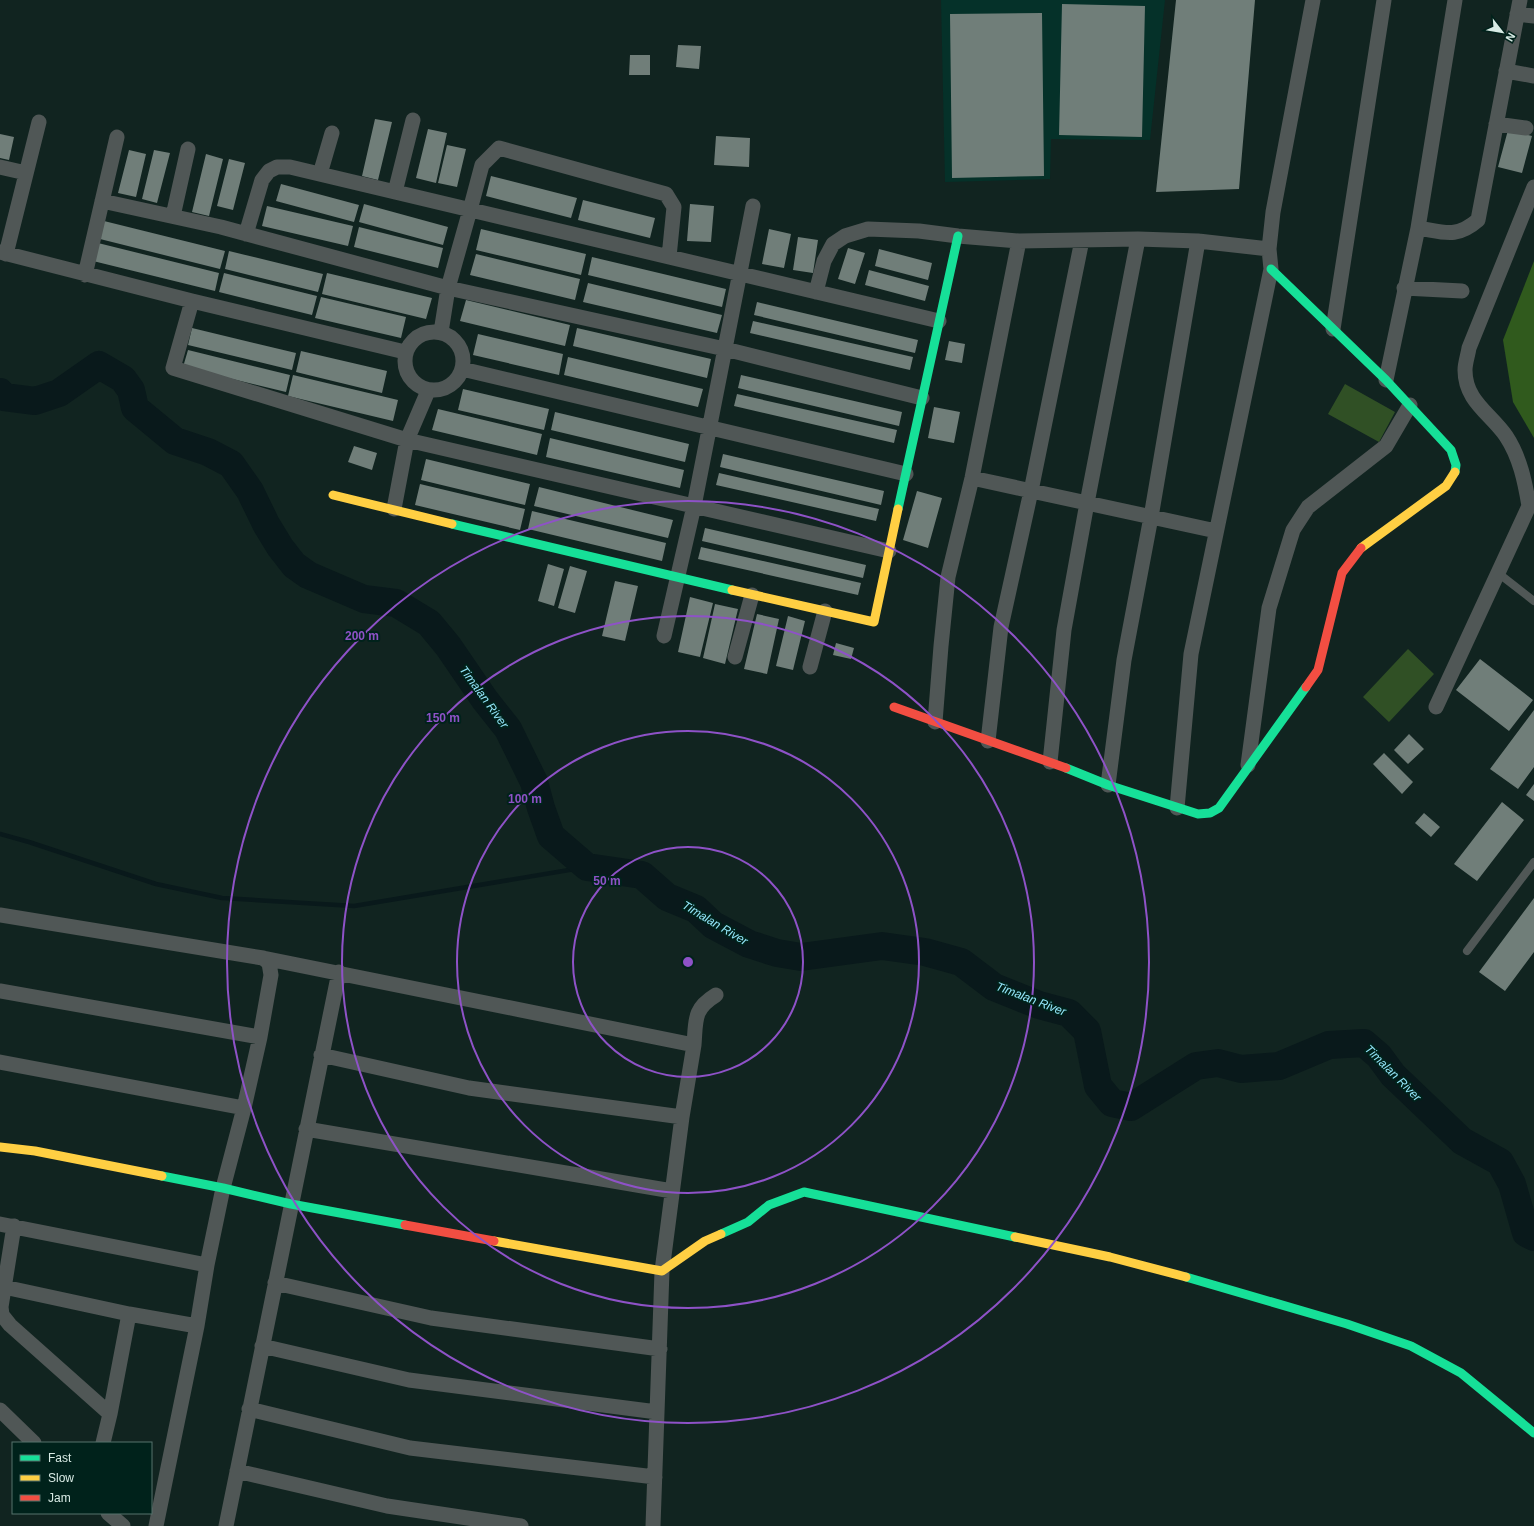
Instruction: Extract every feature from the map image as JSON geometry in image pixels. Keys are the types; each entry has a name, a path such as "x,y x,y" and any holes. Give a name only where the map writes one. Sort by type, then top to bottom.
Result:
{"street":[{"path":"1178,808 1191,654 1271,269 1269,249 1273,212 1314,0"},
{"path":"1333,329 1384,0"},
{"path":"1386,380 1404,288 1418,228 1455,0"},
{"path":"1418,228 1454,234 1470,227 1478,220 1519,7 1534,16"},
{"path":"1506,71 1534,76"},
{"path":"395,192 413,120"},
{"path":"39,122 3,253 85,275 405,352"},
{"path":"1496,124 1526,128"},
{"path":"320,174 332,133"},
{"path":"85,275 117,137"},
{"path":"441,332 448,288 482,165 499,148 666,194 674,207 669,257"},
{"path":"173,216 188,150"},
{"path":"0,167 26,173"},
{"path":"246,234 262,180 269,171 277,167 290,167 939,321"},
{"path":"1436,707 1529,506 1524,476 1515,452 1506,436 1472,397 1467,386 1465,369 1469,348 1534,187"},
{"path":"102,200 246,234 448,288 725,349 922,398"},
{"path":"664,636 694,506 753,206"},
{"path":"816,292 824,261 833,244 846,236 868,229 918,230 958,236 1019,241 1138,239 1198,241 1269,249"},
{"path":"333,495 678,578 874,622 958,236"},
{"path":"1050,762 1064,630 1138,239"},
{"path":"988,741 1001,627 1031,491 1082,240"},
{"path":"935,722 948,577 972,478 1019,241"},
{"path":"1108,785 1124,660 1152,517 1198,241"},
{"path":"894,707 1050,762 1108,785 1178,808 1198,814 1210,813 1219,808 1318,670 1342,573 1358,550 1446,486 1455,474 1456,462 1451,450 1386,380 1271,269"},
{"path":"1404,288 1462,291"},
{"path":"192,301 173,368 406,440 889,551"},
{"path":"426,332 441,332 455,340 462,353 462,369 455,382 443,390 428,391 413,383 404,369 405,352 413,339 426,332"},
{"path":"462,369 906,474"},
{"path":"394,509 406,440 428,391"},
{"path":"1248,766 1269,608 1293,530 1308,507 1386,446 1410,405"},
{"path":"972,478 1216,531"},
{"path":"735,657 752,595"},
{"path":"810,667 825,611"},
{"path":"0,915 263,958 339,972 694,1045"},
{"path":"156,1526 197,1326 222,1188 244,1108 260,1037 271,975 269,963 263,958"},
{"path":"226,1526 339,972"},
{"path":"0,991 260,1037"},
{"path":"653,1526 662,1271 682,1117 694,1045 696,1017 702,1006 716,995"},
{"path":"322,1055 469,1088 682,1117"},
{"path":"0,1062 244,1108"},
{"path":"306,1129 672,1191"},
{"path":"0,1147 35,1151 222,1188 291,1204 662,1271 705,1241 748,1222 769,1205 804,1192 1132,1262 1230,1289 1347,1324 1411,1346 1461,1373 1534,1433"},
{"path":"110,1414 10,1325 2,1315 0,1307 4,1287 7,1225 207,1265"},
{"path":"275,1283 430,1318 660,1349"},
{"path":"4,1287 129,1314 197,1326"},
{"path":"103,1442 129,1314"},
{"path":"262,1346 409,1380 657,1412"},
{"path":"249,1409 410,1448 655,1477"},
{"path":"0,1410 33,1442"},
{"path":"237,1471 386,1506 521,1526"},
{"path":"109,1514 123,1526"}],"lane":[{"path":"1498,573 1534,601"},
{"path":"1467,951 1534,862"}],"shaded area":[{"path":"941,0 1165,0 1150,140 1051,139 1050,179 945,182"}],"green space":[{"path":"1534,261 1534,438 1513,402 1503,340"},
{"path":"1345,384 1395,412 1379,442 1328,414"},
{"path":"1408,649 1434,674 1389,722 1363,697"}],"building":[{"path":"1176,0 1255,0 1239,189 1156,192"},
{"path":"1062,4 1145,6 1142,137 1059,135"},
{"path":"1042,13 1044,176 952,178 950,14"},
{"path":"678,45 701,46 699,69 676,67"},
{"path":"630,55 650,55 650,75 629,75"},
{"path":"375,119 392,122 378,180 362,176"},
{"path":"428,129 447,133 436,183 416,178"},
{"path":"1508,130 1532,136 1522,173 1498,167"},
{"path":"0,134 14,137 9,160 0,158"},
{"path":"716,136 750,138 749,167 714,165"},
{"path":"447,145 466,149 457,187 438,183"},
{"path":"129,150 146,154 136,197 118,193"},
{"path":"154,150 170,153 157,203 142,199"},
{"path":"206,154 223,159 209,216 192,212"},
{"path":"229,159 245,163 233,210 217,206"},
{"path":"491,176 577,198 571,218 486,196"},
{"path":"281,184 359,205 354,222 276,201"},
{"path":"583,200 655,218 650,238 578,220"},
{"path":"364,204 448,227 443,245 359,222"},
{"path":"690,204 714,206 711,242 687,241"},
{"path":"267,206 353,226 348,246 262,226"},
{"path":"104,221 225,251 220,269 100,239"},
{"path":"359,227 443,248 438,268 354,247"},
{"path":"481,229 586,254 581,275 476,250"},
{"path":"769,229 791,234 784,268 762,264"},
{"path":"798,237 818,240 813,273 793,270"},
{"path":"98,243 219,273 215,291 93,261"},
{"path":"848,248 865,253 855,284 838,279"},
{"path":"879,249 932,263 928,280 875,266"},
{"path":"229,251 323,274 318,292 225,269"},
{"path":"476,254 580,279 575,300 470,275"},
{"path":"592,257 726,289 722,307 588,275"},
{"path":"869,270 929,286 925,301 865,285"},
{"path":"224,273 317,296 312,315 219,292"},
{"path":"327,273 432,298 426,319 322,294"},
{"path":"588,283 722,315 717,333 583,302"},
{"path":"321,297 406,317 401,338 315,318"},
{"path":"466,300 570,325 565,346 460,321"},
{"path":"757,302 918,340 915,353 754,315"},
{"path":"753,321 913,357 910,370 750,333"},
{"path":"192,328 296,353 292,370 188,345"},
{"path":"577,328 711,359 707,378 573,346"},
{"path":"478,334 563,354 559,375 473,355"},
{"path":"949,341 965,344 962,363 945,360"},
{"path":"188,350 290,375 286,392 183,367"},
{"path":"301,351 387,371 382,393 296,372"},
{"path":"568,357 703,389 698,407 564,375"},
{"path":"293,375 398,400 393,421 288,396"},
{"path":"741,375 902,412 899,426 738,388"},
{"path":"463,389 549,409 544,430 458,410"},
{"path":"737,394 897,430 894,443 734,406"},
{"path":"934,407 960,412 954,443 928,438"},
{"path":"438,409 542,434 537,455 432,430"},
{"path":"555,412 689,444 685,462 551,430"},
{"path":"550,438 684,470 680,488 546,457"},
{"path":"354,446 377,453 372,470 348,462"},
{"path":"723,454 884,491 881,505 720,467"},
{"path":"426,459 530,484 525,505 421,480"},
{"path":"719,473 879,509 876,521 716,485"},
{"path":"420,484 525,509 520,530 415,505"},
{"path":"539,487 673,520 668,538 534,506"},
{"path":"917,491 942,498 928,548 903,540"},
{"path":"532,511 666,543 662,561 528,529"},
{"path":"705,528 866,565 863,578 702,541"},
{"path":"701,547 861,583 858,595 698,559"},
{"path":"548,564 564,569 554,606 538,601"},
{"path":"570,566 587,571 575,613 558,608"},
{"path":"615,581 638,586 625,641 602,636"},
{"path":"690,597 713,603 700,657 678,652"},
{"path":"715,604 738,609 725,664 703,658"},
{"path":"757,614 779,619 767,674 744,669"},
{"path":"788,616 805,621 793,670 776,666"},
{"path":"836,643 854,648 851,659 833,655"},
{"path":"1480,659 1533,700 1509,731 1456,690"},
{"path":"1534,710 1534,767 1518,789 1490,769"},
{"path":"1409,734 1424,749 1408,764 1394,750"},
{"path":"1384,753 1413,782 1402,794 1373,764"},
{"path":"1534,784 1534,801 1526,795"},
{"path":"1502,802 1524,820 1477,881 1454,864"},
{"path":"1424,813 1440,827 1431,837 1415,823"},
{"path":"1534,898 1534,952 1505,991 1479,972"}],"waterway":[{"name":"Timalan River","path":"0,392 4,397 35,401 59,393 99,365 123,379 131,390 135,408 175,441 208,452 231,464 250,491 266,524 280,547 294,565 308,575 364,599 396,603 429,623 448,646 485,700 508,729 534,782 551,836 587,867 642,875 667,897 696,909 713,925 749,944 777,953 801,957 882,946 925,952 961,962 994,987 1039,1005 1069,1013 1087,1031 1098,1086 1112,1103 1131,1107 1196,1066 1218,1063 1241,1069 1279,1066 1329,1045 1364,1043 1379,1056 1393,1075 1462,1141 1500,1162 1512,1184 1526,1233 1534,1237"},
{"path":"0,834 29,842 156,884 222,898 354,906 587,867"}],"traffic: fast":[{"path":"898,509 958,236"},
{"path":"1271,269 1386,380 1451,450 1456,465 1455,472"},
{"path":"452,524 732,590"},
{"path":"1066,768 1108,785 1198,814 1210,813 1219,808 1306,687"},
{"path":"162,1176 223,1188 291,1204 405,1225"},
{"path":"721,1234 748,1222 769,1205 804,1192 1015,1237"},
{"path":"1186,1277 1347,1324 1411,1346 1461,1373 1534,1433"}],"traffic: slow":[{"path":"1361,548 1446,486 1455,472"},
{"path":"333,495 452,524"},
{"path":"732,590 874,622 898,509"},
{"path":"0,1147 35,1151 162,1176"},
{"path":"494,1241 662,1271 705,1241 721,1234"},
{"path":"1015,1237 1110,1257 1186,1277"}],"traffic: jam":[{"path":"1306,687 1318,670 1342,573 1361,548"},
{"path":"894,707 1066,768"},
{"path":"405,1225 494,1241"}]}
